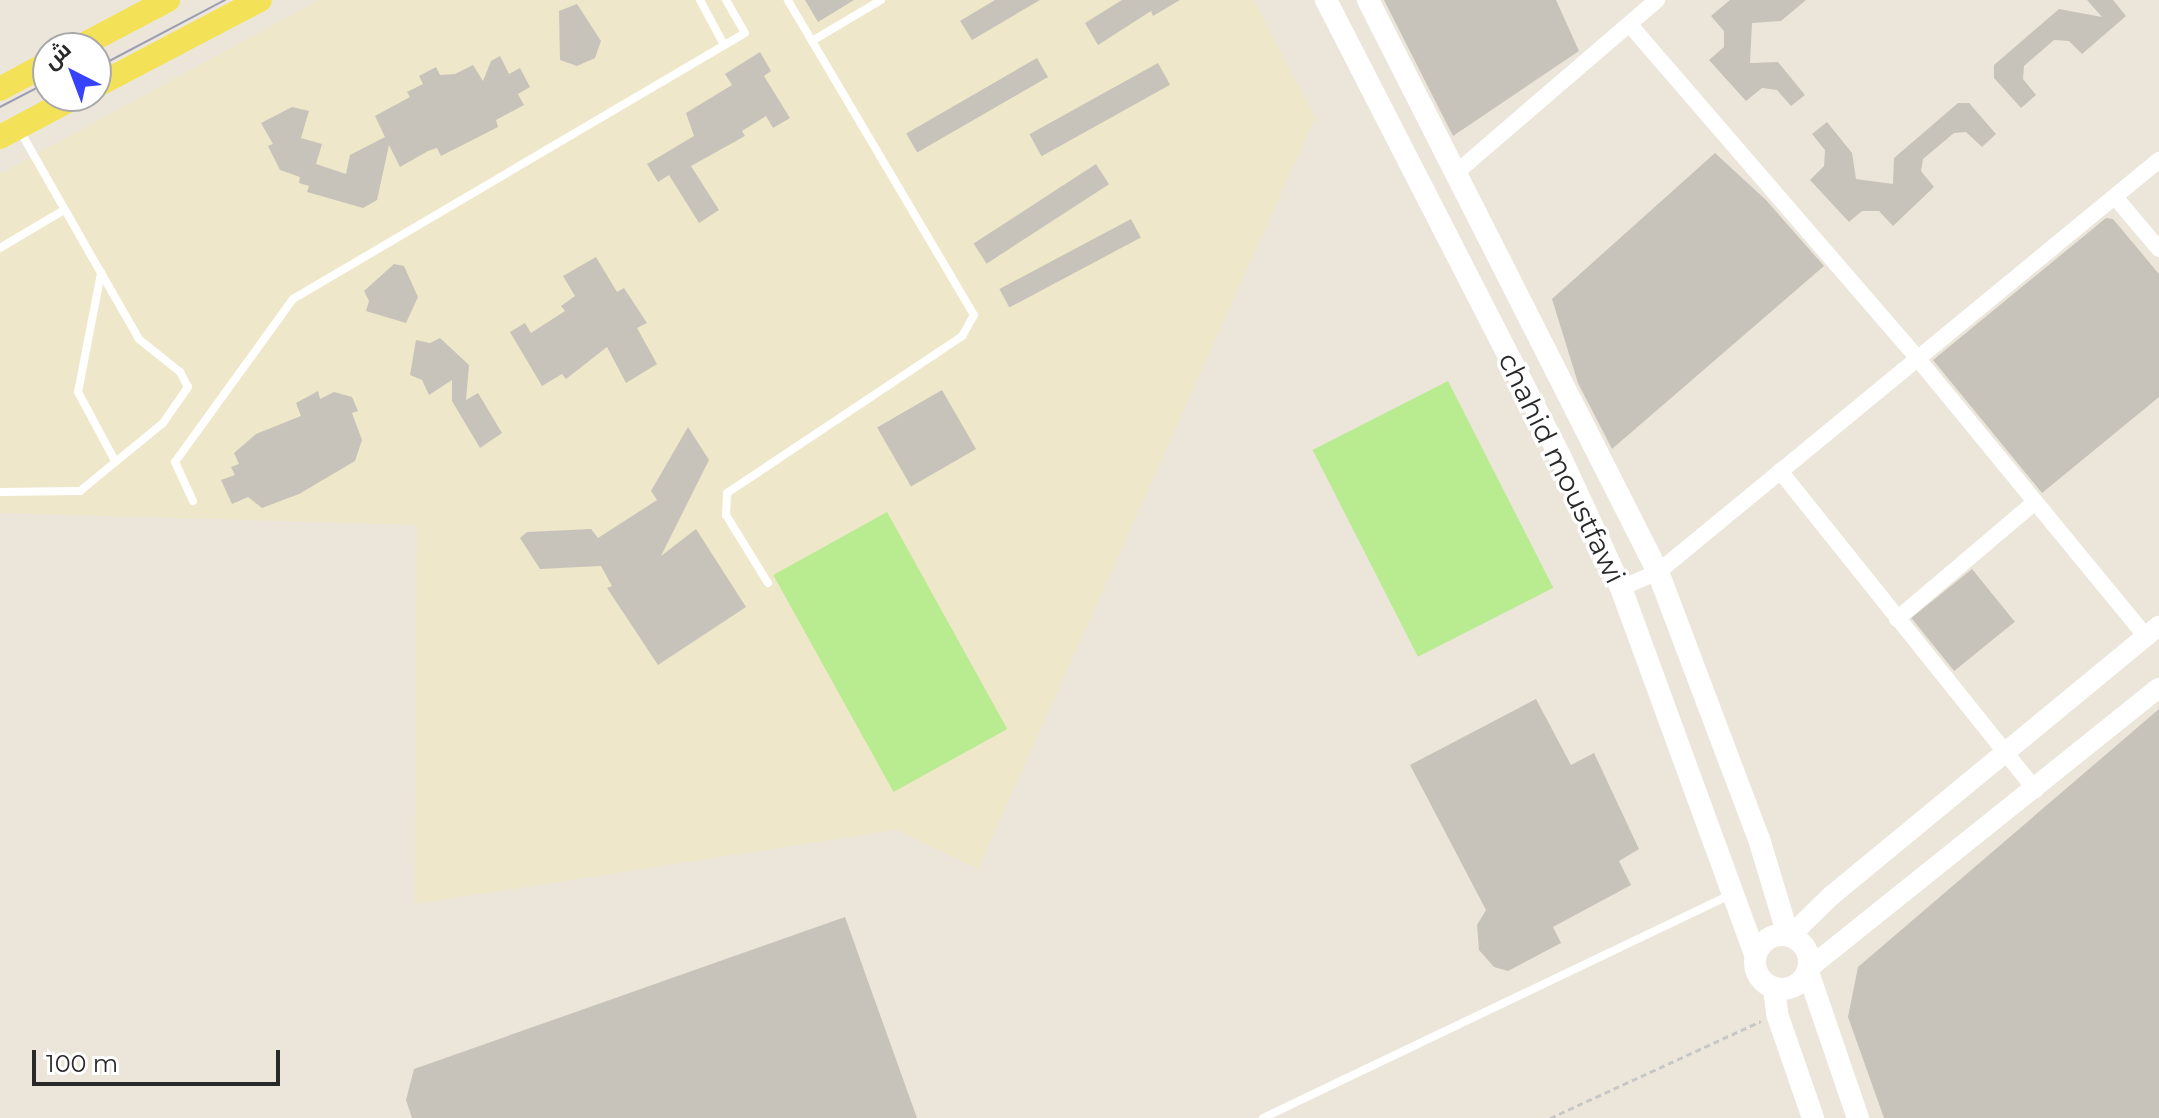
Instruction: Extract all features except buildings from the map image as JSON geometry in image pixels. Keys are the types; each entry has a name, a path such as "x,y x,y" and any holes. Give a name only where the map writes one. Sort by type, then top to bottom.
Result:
{"main road":[{"path":"107,32 168,0"},
{"path":"112,78 260,0"},
{"name":"chahid moustfawi","path":"1326,0 1561,458 1621,588 1755,954"},
{"name":"chahid moustfawi","path":"1368,0 1658,572 1759,839 1790,935"},
{"path":"0,89 32,72"},
{"path":"9,132 47,112"},
{"path":"1813,1118 1777,1014 1774,988 1756,971 1755,954 1764,940 1790,935 1808,952 1808,970 1858,1118"},
{"path":"1774,988 1790,988 1808,970"}],"street":[{"path":"1457,172 1657,0"},
{"path":"1630,25 1918,359 2035,502 2152,631 1831,896 1790,935"},
{"path":"1621,588 1658,572 2159,160"},
{"path":"2115,197 2159,249"},
{"path":"1780,471 2036,790"},
{"path":"1897,619 2035,502"},
{"path":"1808,970 2036,790 2159,688"}],"lane":[{"path":"700,0 724,45"},
{"path":"193,501 175,462 293,299 745,33 726,0"},
{"path":"768,583 726,515 727,493 962,336 974,315 788,0"},
{"path":"812,41 881,0"},
{"path":"0,492 80,491 102,477 114,459 163,423 188,387 180,372 139,339 64,210 9,132"},
{"path":"0,248 64,210"},
{"path":"101,273 78,392 114,459"},
{"path":"1263,1118 1733,894"}],"path":[{"path":"1550,1118 1777,1014"}],"shaded area":[{"path":"319,0 1254,0 1315,118 978,869 896,830 415,904 417,525 0,513 0,174"}],"green space":[{"path":"1448,381 1553,588 1418,657 1313,450"},
{"path":"887,512 1007,729 894,792 773,575"}],"tram line":[{"path":"112,60 225,0"},
{"path":"0,107 32,90"}]}
